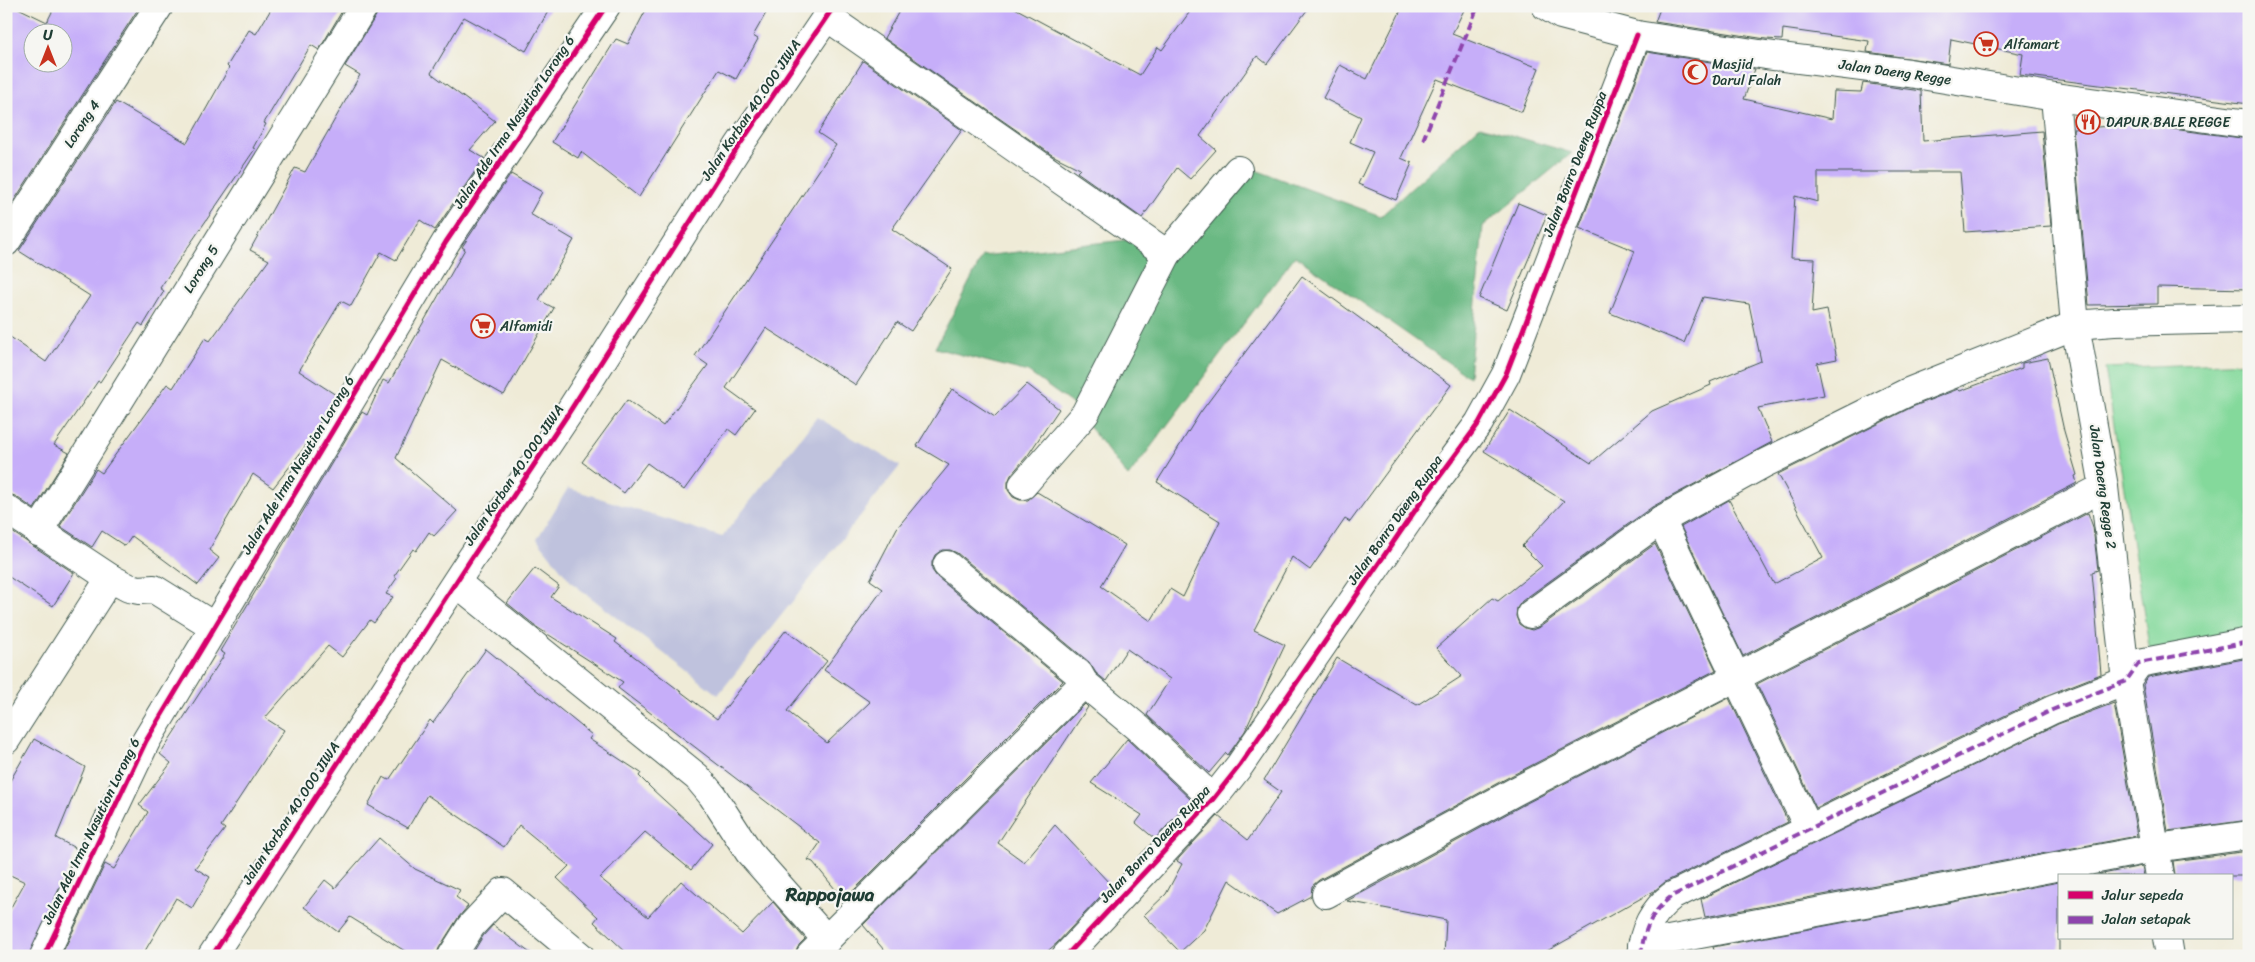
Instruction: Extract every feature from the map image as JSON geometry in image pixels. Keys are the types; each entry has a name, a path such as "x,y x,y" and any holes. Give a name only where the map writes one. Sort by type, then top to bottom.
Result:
{"street":[{"name":"Lorong 4","path":"6,242 159,6"},
{"name":"Lorong 5","path":"38,532 364,6"},
{"name":"Jalan Ade Irma Nasution Lorong 6","path":"44,956 146,741 446,242 606,6"},
{"name":"Jalan Daeng Regge","path":"1558,9 1637,35 1766,55 1909,73 2249,124"},
{"path":"831,12 1167,254"},
{"name":"Jalan Korban 40.000 JIWA","path":"212,956 457,583 470,560 568,414 738,147 831,12"},
{"name":"Jalan Bonro Daeng Ruppa","path":"1066,956 1213,799 1240,766 1422,499 1479,423 1506,374 1637,35"},
{"name":"Jalan Daeng Regge 2","path":"2055,96 2075,325 2104,487 2126,681 2160,874"},
{"path":"1023,485 1085,414 1167,254 1238,170"},
{"path":"1531,614 1660,520 1763,464 1906,392 2075,325 2114,322 2249,319"},
{"path":"1326,894 1525,787 2104,487"},
{"path":"6,510 110,578 129,588 139,590 154,589 215,627"},
{"path":"1660,520 1738,677 1809,829"},
{"path":"947,565 1080,674 1084,683 1138,728 1213,799"},
{"path":"6,740 110,578"},
{"path":"457,583 697,777 712,795 818,948 1084,683"},
{"path":"2249,642 2139,663 2126,681 2052,710 1672,896 1658,907 1651,918 1641,951 2156,848 2249,835"},
{"path":"452,956 471,926 503,892 580,956"},
{"path":"2168,940 2170,956"}],"shaded area":[{"path":"817,417 900,466 718,695 572,583 537,539 568,488 722,537"}],"green space":[{"path":"1480,126 1572,153 1483,226 1469,377 1295,256 1128,477 1071,403 1028,372 935,348 983,256 1187,233 1239,164 1381,216"},
{"path":"2249,362 2249,630 2151,659 2105,368"}],"building":[{"path":"6,6 14,6 47,22 55,6 140,6 6,213"},
{"path":"273,6 345,6 319,50 311,45 264,123 266,124 253,148 255,149 160,288 164,291 143,326 139,323 100,382 98,381 54,445 69,453 34,509 15,496 6,493 6,334 46,362 90,296 19,251 116,102 187,143 229,68 227,66 249,30 256,34"},
{"path":"380,6 551,6 526,51 464,17 431,73 495,121 470,150 484,158 435,230 420,220 396,260 381,252 351,306 341,301 299,371 336,395 305,447 273,488 253,474 209,550 219,558 198,585 132,536 125,546 102,531 92,547 60,526 96,469 102,473 167,384 173,388 205,338 210,341 269,260 250,250 295,168 305,172 360,75 345,66"},
{"path":"648,6 770,6 753,36 758,39 736,79 719,70 639,197 581,152 578,158 552,142 616,39 628,44"},
{"path":"902,6 1011,6 1140,75 1158,47 1162,50 1194,6 1310,6 1267,64 1257,56 1200,136 1216,150 1190,179 1177,168 1142,218 1077,172 1080,169 1052,155 884,38"},
{"path":"1403,6 1466,6 1452,34 1539,68 1522,112 1437,79 1401,158 1412,163 1396,200 1358,184 1373,152 1350,142 1361,117 1323,98 1340,65 1367,79"},
{"path":"1661,6 2249,6 2249,104 2020,75 2023,54 1951,39 1948,64 1867,52 1869,41 1783,29 1782,40 1766,39 1655,22"},
{"path":"1647,52 1755,69 1744,99 1832,119 1834,91 1861,92 1863,83 1921,91 1923,141 2042,131 2051,226 1965,232 1960,172 1818,172 1818,202 1795,196 1791,258 1815,259 1812,313 1827,310 1837,359 1817,363 1824,395 1758,408 1772,442 1652,507 1522,601 1517,608 1516,616 1519,624 1532,630 1540,627 1655,544 1716,670 1509,777 1319,880 1312,886 1311,896 1277,914 1229,880 1204,930 1180,952 1144,915 1166,894 1182,864 1177,861 1179,858 1218,816 1248,840 1281,792 1264,780 1337,658 1417,705 1462,676 1436,648 1492,598 1498,601 1542,566 1522,546 1564,501 1484,451 1510,410 1591,463 1652,411 1711,385 1710,382 1761,361 1749,304 1703,297 1684,343 1610,313 1635,251 1579,228"},
{"path":"863,61 962,130 892,229 952,269 911,331 897,322 856,385 766,328 726,388 755,409 736,435 728,429 684,490 647,463 624,493 582,462 627,400 663,426 708,365 695,356 836,145 818,133"},
{"path":"2134,124 2249,139 2249,289 2157,287 2157,304 2089,305 2073,129"},
{"path":"511,174 542,192 530,214 574,240 539,300 554,308 504,395 442,360 396,458 457,511 434,536 429,532 416,551 413,549 394,576 397,578 386,594 393,597 374,623 370,620 342,657 328,646 265,718 284,730 221,826 225,829 195,868 210,877 192,908 176,898 142,956 61,956 105,864 114,869 148,812 139,805 171,763 160,754 225,654 220,651 362,412 367,415 383,380 389,383 465,249 462,247"},
{"path":"1518,203 1547,215 1507,310 1479,298"},
{"path":"1302,276 1451,385 1350,522 1345,519 1310,570 1292,557 1254,630 1285,645 1245,731 1228,755 1226,753 1209,773 1147,715 1170,679 1127,649 1106,681 1096,673 1089,662 957,553 950,550 942,550 935,555 932,562 932,570 937,577 1063,681 844,900 813,862 808,860 820,843 618,688 623,682 538,628 507,603 535,568 559,586 551,597 617,639 615,642 717,719 786,630 827,661 787,711 827,743 870,702 824,670 883,589 870,580 897,528 949,465 917,446 952,389 995,417 1027,384 1059,409 1028,455 1011,475 1008,482 1008,490 1013,497 1020,500 1028,500 1037,492 1125,545 1101,586 1151,621 1170,589 1183,597 1220,521 1157,482 1200,413"},
{"path":"2048,358 2064,431 2077,475 2075,476 2077,483 1743,656 1681,527 1729,500 1774,584 1823,558 1778,474 1912,407 1958,389 1960,391 2022,368 2022,363"},
{"path":"2088,513 2093,527 2098,570 2092,572 2101,674 2045,696 1816,808 1757,684"},
{"path":"6,528 74,573 53,606 6,575"},
{"path":"486,649 592,735 589,739 641,773 639,776 652,789 712,844 691,870 645,832 600,878 648,917 681,881 742,934 773,902 805,939 799,945 795,956 630,956 594,922 598,917 557,878 569,866 519,825 504,847 427,795 408,828 368,805 383,777 389,780 430,720 433,723"},
{"path":"2249,658 2249,820 2168,831 2143,685 2148,677"},
{"path":"1729,698 1788,822 1665,882 1654,891 1538,956 1444,956 1446,920 1347,901 1523,805"},
{"path":"2114,703 2137,836 1705,917 1701,899 2058,724"},
{"path":"1085,704 1088,707 998,843 1024,862 1055,825 1111,885 1057,943 1042,956 889,956 863,925"},
{"path":"34,739 85,767 56,838 77,849 29,956 6,956 6,916 25,882 6,873 6,788"},
{"path":"1127,739 1191,800 1155,839 1136,823 1142,815 1091,783"},
{"path":"379,838 415,869 460,890 456,897 468,906 458,918 436,956 413,956 350,917 338,932 304,907 325,880 335,888"},
{"path":"2249,851 2249,876 2232,876 2232,874 2175,874 2173,861"},
{"path":"2142,866 2144,874 2103,874"},
{"path":"2058,882 2059,956 1716,956 1713,947"},
{"path":"493,925 534,956 471,956 483,936"}],"marked path":[{"path":"1423,140 1478,6"},
{"path":"1641,956 1646,930 1650,922 1659,908 1672,896 2052,710 2126,681 2139,663 2249,642"}],"cycle path":[{"path":"44,956 146,741 446,242 606,6"},
{"path":"212,956 568,414 738,147 834,6"},
{"path":"1066,956 1213,799 1240,765 1423,499 1479,423 1506,374 1637,35"}],"place":[{"name":"Alfamart","path":"1986,44"},
{"name":"Masjid Darul Falah","path":"1695,72"},
{"name":"DAPUR BALE REGGE","path":"2088,122"},
{"name":"Alfamidi","path":"483,326"}],"district":[{"name":"Rappojawa","path":"830,894"}]}
